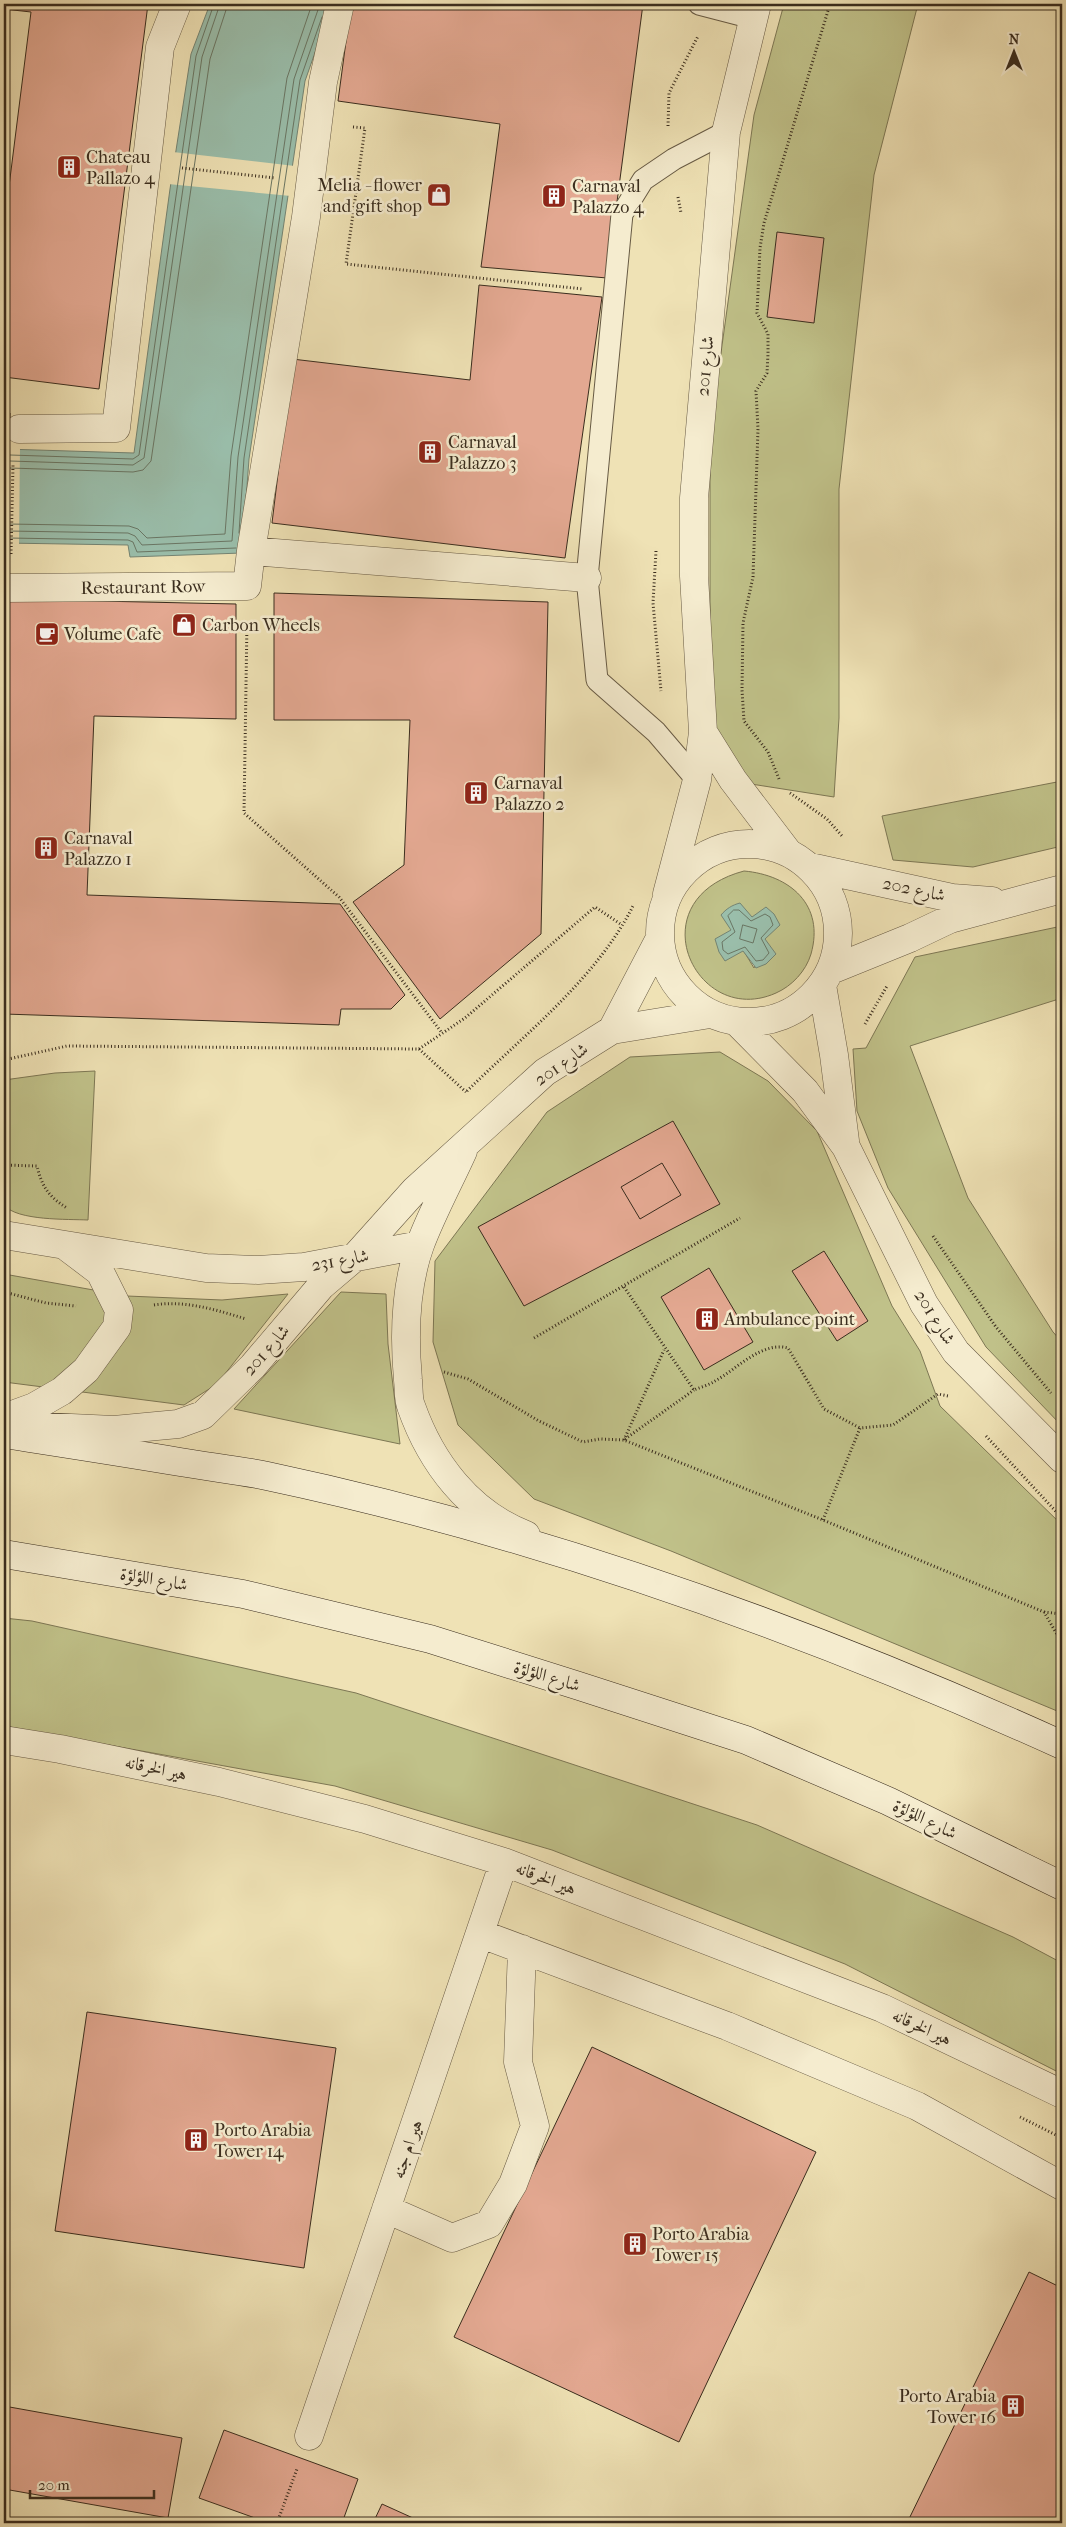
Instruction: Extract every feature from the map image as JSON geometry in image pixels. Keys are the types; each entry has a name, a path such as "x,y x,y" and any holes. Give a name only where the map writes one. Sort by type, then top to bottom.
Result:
{"street":[{"path":"19,429 116,428 160,47 177,4"},
{"path":"340,4 323,82 306,217 251,551 587,578"},
{"name":"شارع 201","path":"659,940 661,909 667,894 697,780 703,732 694,576 694,498 719,238 726,132 755,11"},
{"name":"Restaurant Row","path":"4,588 247,586 251,551"},
{"name":"شارع 201","path":"703,732 733,780 787,851"},
{"path":"659,940 664,963 674,984 690,1001 710,1014 737,1022 756,1022 775,1018 793,1011 809,1000 826,978 838,944 837,915 828,889 810,867 787,851 760,844 732,844 714,850 705,854 682,872 667,894"},
{"name":"شارع 202","path":"810,867 952,898 981,901 1019,900"},
{"name":"شارع 202","path":"826,978 950,919 1062,889"},
{"path":"612,1030 659,940"},
{"name":"شارع 201","path":"826,978 846,1147"},
{"name":"شارع 201","path":"4,1425 114,1430 178,1424 203,1415 253,1366 321,1286 354,1258 415,1190 545,1072 612,1030 710,1014"},
{"name":"شارع 201","path":"737,1022 805,1091 846,1147 924,1304 956,1352 1062,1459"},
{"name":"شارع 201","path":"468,1140 420,1245 412,1277 407,1318 406,1358 410,1405 450,1480 469,1501 490,1517 520,1533 618,1570"},
{"name":"شارع 231","path":"4,1235 206,1268 258,1270 304,1267 420,1245"},
{"path":"4,1418 34,1407 62,1391 86,1370 117,1326 119,1310 100,1272 61,1244"},
{"path":"4,1434 266,1476 441,1518 618,1570 817,1643 997,1715 1062,1744"},
{"name":"شارع اللؤلؤة","path":"4,1554 243,1594 430,1639 746,1740 888,1801 1062,1886"},
{"name":"هير الخرقانه","path":"4,1740 60,1749 219,1782 365,1818 504,1862 882,2008 1062,2094"},
{"name":"هير ام جنه","path":"309,2436 504,1862"},
{"path":"481,1934 727,2026 916,2106 1062,2186"},
{"path":"386,2209 452,2238 490,2224 512,2184 535,2126 518,2062 522,1949"}],"lane":[{"path":"699,4 755,11"},
{"path":"697,780 656,732 597,680 587,578 622,214 643,180 674,159 726,132"}],"path":[{"path":"780,779 768,752 744,721 742,690 744,623 753,577 758,429 756,390 767,373 768,354 768,334 757,313 760,248 764,223 830,4"},
{"path":"668,127 669,92 684,68 701,28"},
{"path":"349,126 365,128 346,264 496,282 615,292"},
{"path":"180,168 303,181"},
{"path":"11,558 10,486 13,457"},
{"path":"247,617 244,813 340,897 442,1033"},
{"path":"459,1099 584,977 622,925 634,904"},
{"path":"4,1060 68,1046 418,1049 465,1018 595,907 622,925"},
{"path":"861,1032 890,980"},
{"path":"418,1049 466,1092"},
{"path":"4,1165 37,1166 41,1182 51,1198 73,1212"},
{"path":"534,1338 740,1218"},
{"path":"930,1233 996,1326 1056,1400"},
{"path":"624,1287 664,1350 694,1390"},
{"path":"624,1440 694,1390 715,1381 755,1355 778,1345 788,1348 824,1409 860,1428 893,1424 938,1394 951,1396"},
{"path":"624,1440 664,1350"},
{"path":"439,1370 468,1379 539,1421 583,1442 600,1439 624,1440 1044,1612 1062,1614"},
{"path":"822,1520 860,1428"},
{"path":"981,1431 1062,1518"},
{"path":"1044,1612 1062,1643"},
{"path":"277,2523 309,2436"}],"green space":[{"path":"784,4 918,4 874,175 839,489 839,718 834,797 751,784 710,722 710,432 754,115"},
{"path":"1062,781 1062,846 973,867 893,860 882,816"},
{"path":"744,871 776,879 789,886 800,896 808,907 813,921 814,937 811,954 806,966 788,986 776,993 747,999 722,993 702,978 689,956 685,932 692,907 711,886","holes":["752,917 765,939 754,968 731,930"]},
{"path":"1062,926 1062,998 910,1046 968,1198 1053,1332 1062,1342 1062,1426 986,1347 888,1188 857,1111 853,1049 866,1048 915,957"},
{"path":"720,1052 768,1081 817,1131 892,1306 920,1351 940,1406 1062,1525 1062,1713 671,1551 534,1499 458,1425 433,1342 435,1261 547,1112 630,1057"},
{"path":"95,1071 88,1220 31,1217 11,1210 4,1205 4,1080 55,1073"},
{"path":"4,1274 127,1296 222,1300 288,1294 217,1384 184,1405 4,1382"},
{"path":"341,1292 386,1294 388,1344 400,1444 234,1409"},
{"path":"4,1618 32,1621 356,1693 757,1825 1013,1937 1062,1963 1062,2074 845,1964 552,1850 335,1786 4,1726"}],"water":[{"path":"210,4 332,4 305,81 249,459 242,553 130,557 128,545 4,543 4,449 134,453 170,189 191,54"},
{"path":"740,903 752,917 766,907 774,914 780,925 765,939 776,954 766,964 756,968 743,951 725,961 719,952 715,939 731,930 721,915 729,908"}],"pier":[{"path":"173,152 295,166 291,196 168,184"},
{"path":"4,447 20,447 19,545 4,545"}],"building":[{"name":"Chateau Pallazo 4","path":"4,4 148,4 99,389 4,377 4,226 31,12 4,9"},
{"name":"Carnaval Palazzo 4","path":"351,4 643,4 607,278 481,267 500,124 338,101"},
{"path":"777,232 824,238 814,323 767,317"},
{"name":"Carnaval Palazzo 3","path":"479,285 602,297 565,558 272,523 292,359 470,380"},
{"path":"4,413 10,413 6,574 4,574"},
{"name":"Carnaval Palazzo 2","path":"274,593 548,602 541,934 440,1019 353,902 404,865 410,720 274,720"},
{"name":"Carnaval Palazzo 1","path":"4,599 236,604 236,719 94,716 87,895 340,904 405,995 391,1009 341,1009 339,1025 4,1014"},
{"path":"673,1121 720,1204 524,1306 478,1227"},
{"path":"662,1163 681,1195 640,1219 621,1187"},
{"path":"824,1251 868,1321 837,1341 792,1271"},
{"name":"Ambulance point","path":"709,1268 753,1342 704,1370 661,1297"},
{"name":"Porto Arabia Tower 14","path":"87,2012 336,2048 304,2268 55,2231"},
{"name":"Porto Arabia Tower 15","path":"592,2047 816,2152 679,2442 454,2337"},
{"name":"Porto Arabia Tower 16","path":"1029,2272 1062,2288 1062,2523 907,2523"},
{"path":"4,2406 182,2438 168,2518 4,2489"},
{"path":"224,2430 358,2479 342,2523 269,2523 199,2498"},
{"path":"382,2504 424,2523 373,2523"}],"place":[{"name":"Chateau Pallazo 4","path":"69,167"},
{"name":"Melia - flower and gift shop","path":"439,195"},
{"name":"Carnaval Palazzo 4","path":"554,196"},
{"name":"Carnaval Palazzo 3","path":"430,452"},
{"name":"Carbon Wheels","path":"184,625"},
{"name":"Volume Cafe","path":"47,634"},
{"name":"Carnaval Palazzo 2","path":"476,793"},
{"name":"Carnaval Palazzo 1","path":"46,848"},
{"name":"Ambulance point","path":"707,1319"},
{"name":"Porto Arabia Tower 14","path":"196,2140"},
{"name":"Porto Arabia Tower 15","path":"635,2244"},
{"name":"Porto Arabia Tower 16","path":"1013,2406"}]}
